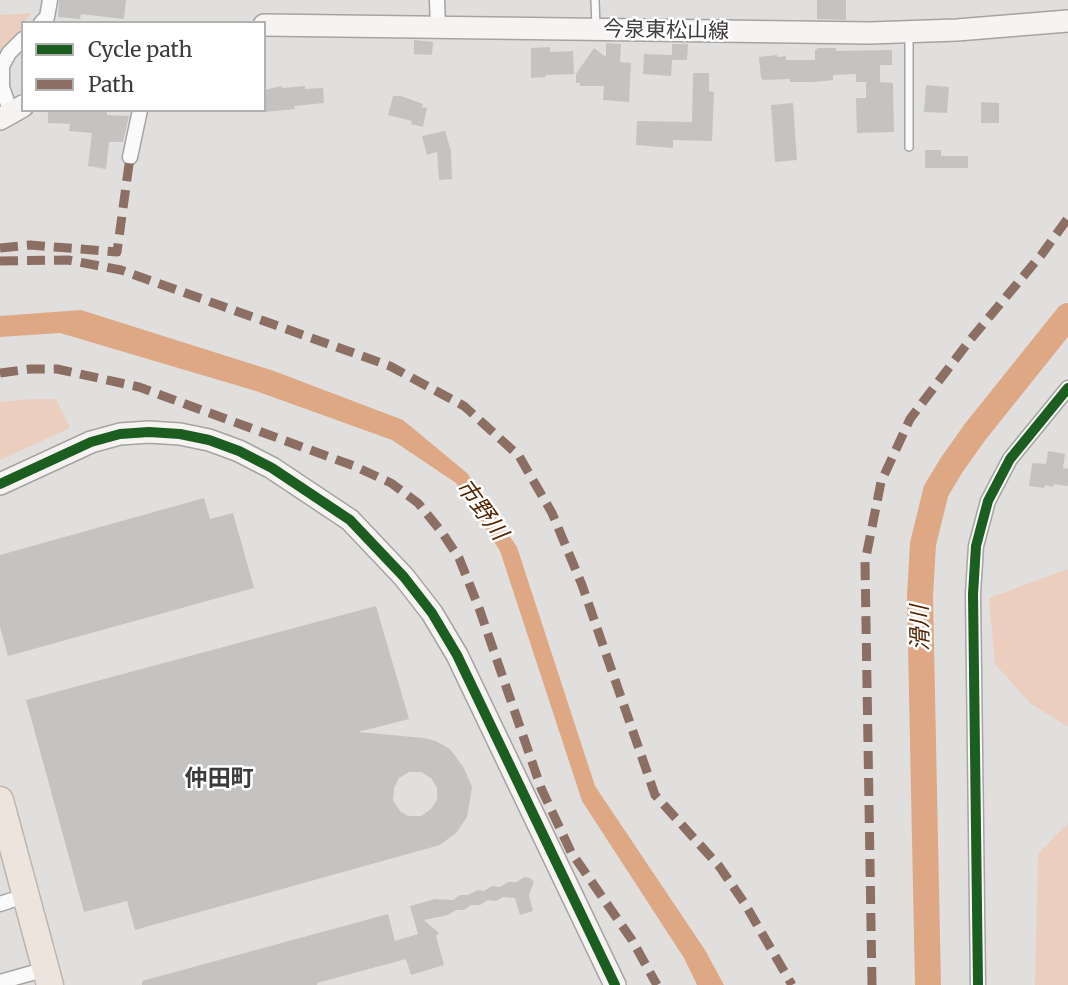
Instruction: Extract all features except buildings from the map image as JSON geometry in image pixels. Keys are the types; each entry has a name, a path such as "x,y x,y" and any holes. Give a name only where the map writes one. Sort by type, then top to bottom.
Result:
{"highway":[{"path":"0,800 39,981"},
{"path":"0,858 6,902 39,981"}],"street":[{"path":"43,21 47,17 50,0"},
{"path":"437,0 438,29"},
{"name":"今泉東松山線","path":"266,25 909,32 1068,21"},
{"path":"11,112 2,87 2,66 9,53 21,41"},
{"path":"130,157 140,112"},
{"path":"978,985 973,594 976,546 988,501 1010,459 1068,388"},
{"path":"0,484 91,442 120,434 180,433 219,444 272,468 322,499 349,520 404,577 432,613 457,655 615,985"},
{"path":"0,982 39,981"}],"lane":[{"path":"595,0 596,30"},
{"path":"909,32 909,147"}],"shaded area":[{"path":"32,13 25,21 21,21 21,29 4,51 0,51 0,15"},
{"path":"56,399 70,428 0,460 0,402"},
{"path":"1068,569 1068,727 1030,703 995,664 989,598"},
{"path":"1068,823 1068,985 1035,985 1038,854"}],"water":[{"name":"市野川","path":"81,310 274,371 403,420 467,473 517,547 595,786 705,950 724,985 697,985 684,958 582,801 500,551 456,483 392,440 256,391 60,333 0,337 0,316"}],"waterway":[{"name":"滑川","path":"928,985 920,596 923,544 936,491 951,466 1068,316"}],"marked path":[{"path":"0,248 30,245 117,252 130,157"},
{"path":"872,985 865,562 881,482 910,419 1068,218"},
{"path":"0,261 68,260 121,270 390,366 464,406 519,456 552,513 582,585 655,795 719,866 745,904 792,985"},
{"path":"0,373 57,369 139,387 354,466 391,483 418,503 459,558 541,788 571,852 632,940 657,985"}],"cycle path":[{"path":"978,985 973,594 976,546 988,501 1010,459 1068,388"},
{"path":"0,484 91,442 120,434 180,434 209,440 239,451 272,468 350,520 404,577 432,613 457,655 615,985"}],"district":[{"name":"仲田町","path":"219,779"}]}
